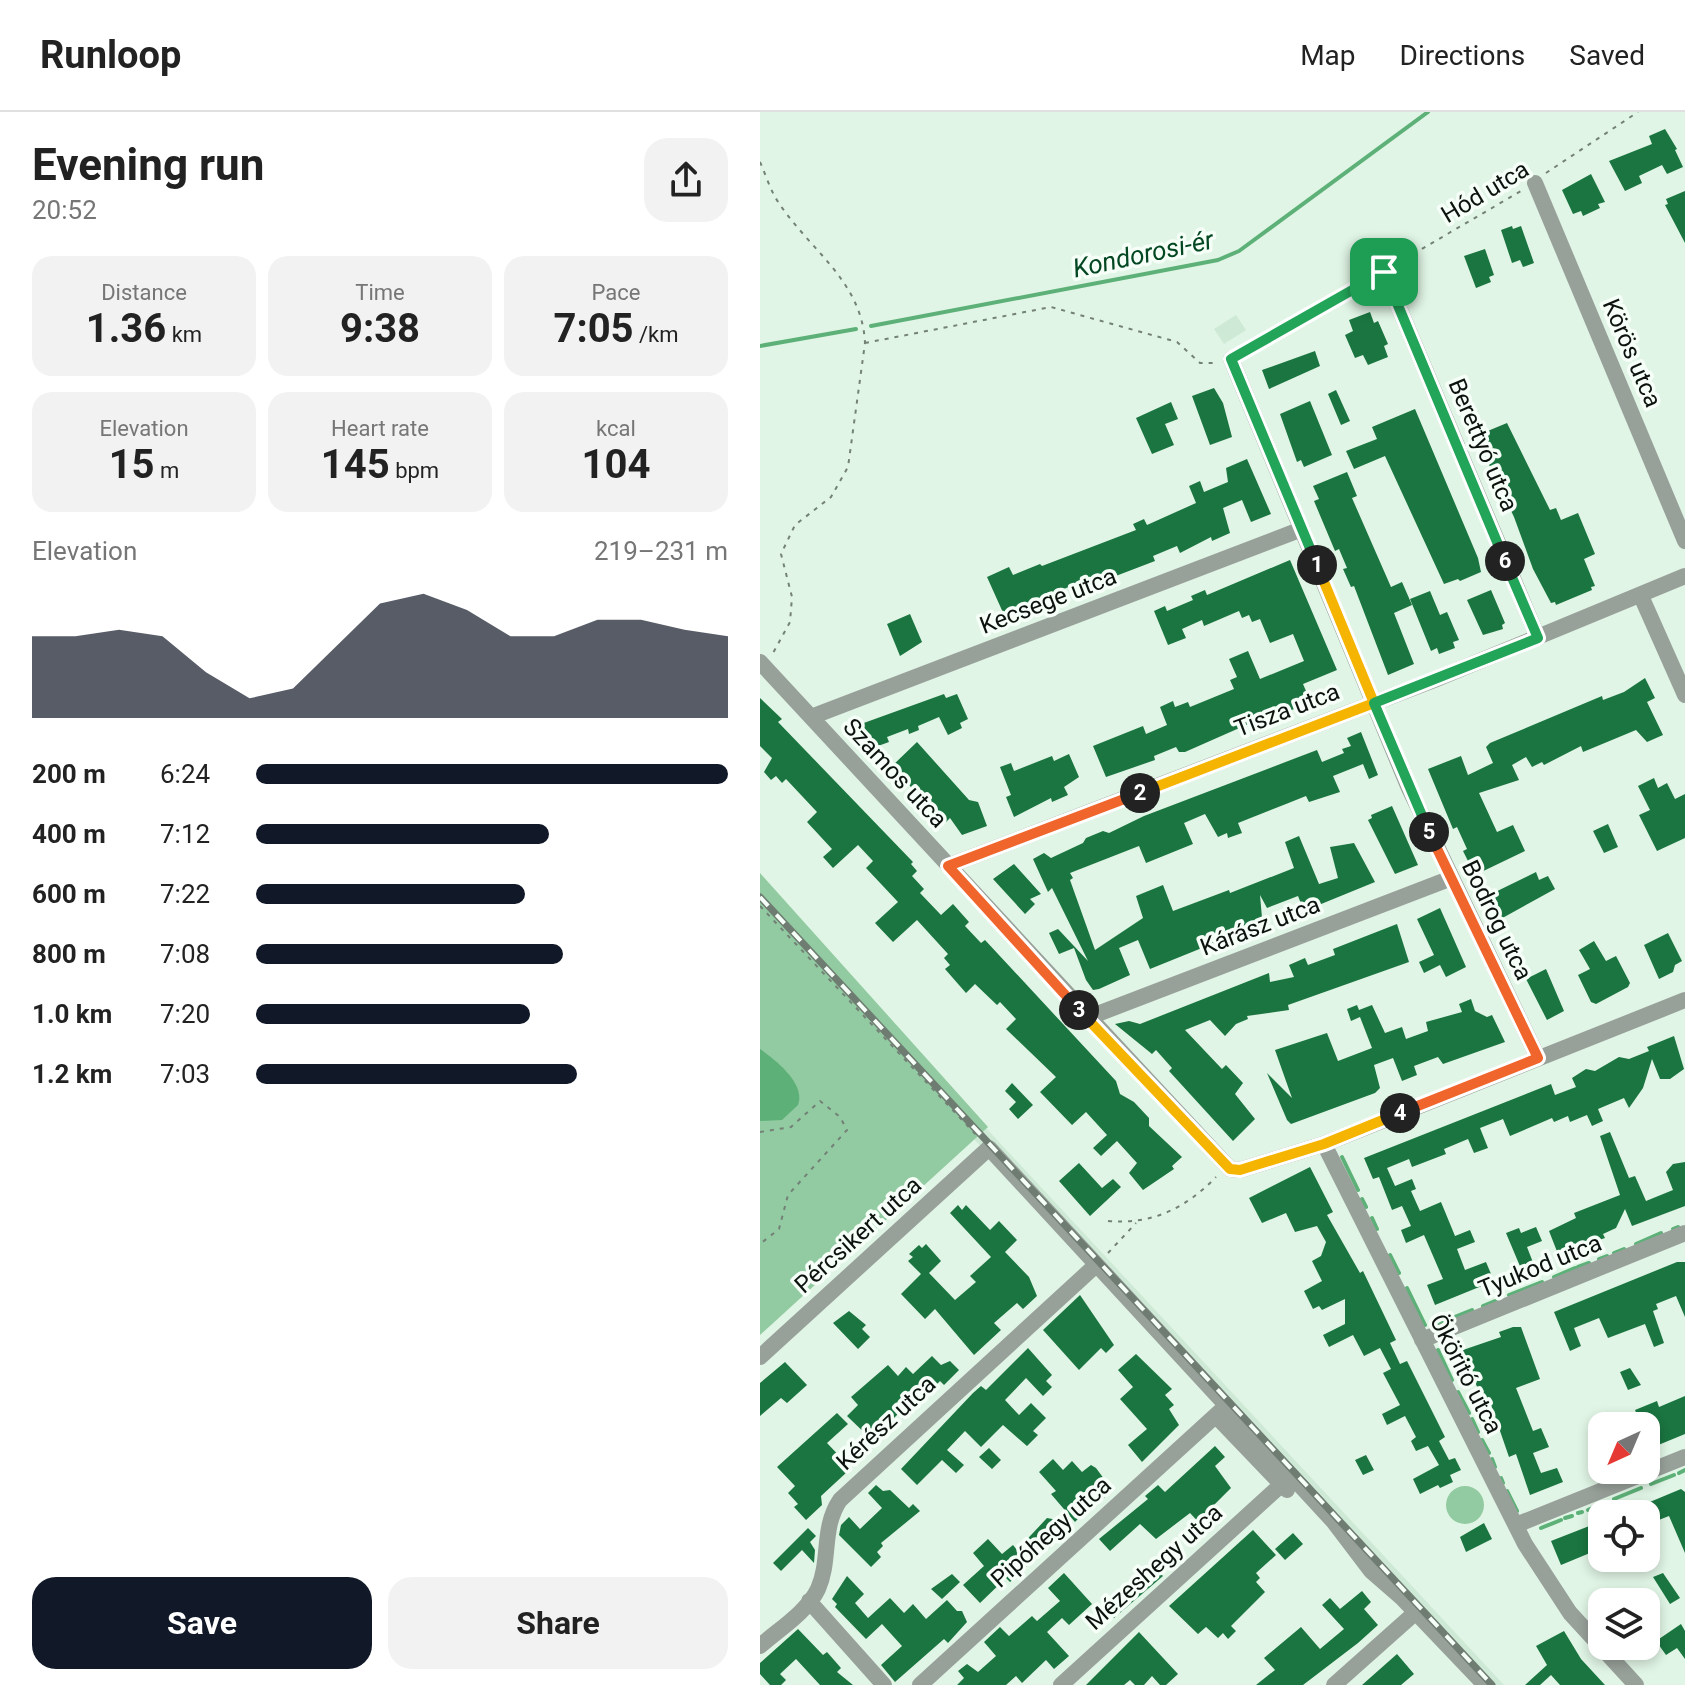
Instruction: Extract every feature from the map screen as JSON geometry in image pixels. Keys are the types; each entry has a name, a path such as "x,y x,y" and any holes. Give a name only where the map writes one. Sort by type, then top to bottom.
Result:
{"street":[{"name":"Körös utca","path":"1535,183 1685,541"},
{"name":"Berettyó utca","path":"1384,272 1538,638"},
{"name":"Bodrog utca","path":"1225,361 1302,529 1449,879 1538,1058"},
{"name":"Kecsege utca","path":"811,717 1302,529"},
{"name":"Tisza utca","path":"948,866 1374,703 1685,576"},
{"path":"1641,596 1685,695"},
{"name":"Szamos utca","path":"767,662 811,717 1223,1166"},
{"name":"Kárász utca","path":"1087,1018 1449,879"},
{"path":"1223,1166 1240,1170 1324,1144 1685,1000"},
{"name":"Ököritó utca","path":"1324,1144 1546,1579 1575,1619 1636,1685"},
{"path":"989,1148 1096,1265 1281,1485 1312,1499"},
{"name":"Pércsikert utca","path":"760,1357 989,1148"},
{"name":"Tyukod utca","path":"1422,1340 1685,1233"},
{"name":"Kérész utca","path":"760,1646 809,1601 821,1578 827,1528 840,1500 1096,1265"},
{"path":"1220,1411 1312,1499 1371,1571 1416,1612 1485,1685"},
{"name":"Pipóhegy utca","path":"920,1685 1220,1411"},
{"path":"1516,1525 1685,1457"},
{"name":"Mézeshegy utca","path":"1061,1685 1281,1485"},
{"path":"809,1601 884,1685"},
{"path":"1334,1685 1416,1612"}],"path":[{"name":"Hód utca","path":"1225,361 1535,183 1638,112"},
{"path":"760,162 775,197 856,300 864,323 865,343 848,467 831,497 795,525 781,554 792,597 790,622 767,662"},
{"path":"865,343 1051,307 1177,342 1200,363 1225,361"},
{"path":"760,906 989,1148"},
{"path":"760,1132 791,1127 820,1101 840,1117 847,1130 788,1195 779,1229 760,1244"},
{"path":"1108,1221 1136,1222 1177,1208 1223,1166"},
{"path":"1096,1265 1136,1222"}],"shaded area":[{"path":"1236,315 1246,330 1224,344 1214,329"},
{"path":"760,873 988,1127 760,1335"},
{"path":"760,1049 788,1073 798,1089 798,1105 782,1120 760,1121"},
{"path":"986,1128 1504,1685 1481,1685 974,1139"},
{"path":"1465,1486 1478,1492 1484,1505 1478,1518 1465,1524 1452,1518 1446,1505 1452,1492"}],"building":[{"path":"1665,129 1683,167 1667,174 1662,165 1639,176 1642,183 1625,191 1609,161 1652,144 1649,136"},
{"path":"1591,174 1605,202 1583,216 1581,211 1573,214 1562,190"},
{"path":"1685,191 1685,243 1665,205 1668,204 1666,199"},
{"path":"1512,226 1513,229 1521,226 1534,263 1523,267 1520,260 1512,263 1501,230"},
{"path":"1485,249 1494,275 1489,277 1491,282 1476,288 1464,256"},
{"path":"1370,312 1374,323 1378,321 1388,344 1384,346 1388,357 1368,365 1363,355 1355,358 1345,335 1353,331 1349,320"},
{"path":"1315,351 1320,366 1269,389 1262,370"},
{"path":"1214,388 1223,403 1232,437 1210,445 1192,396"},
{"path":"1336,390 1350,421 1341,425 1328,394"},
{"path":"1310,401 1332,455 1304,467 1301,460 1297,462 1280,414"},
{"path":"1171,402 1178,419 1165,424 1174,445 1152,454 1136,418"},
{"path":"1415,409 1478,558 1481,572 1460,581 1444,584 1385,456 1354,469 1346,451 1377,439 1372,427"},
{"path":"1507,423 1550,510 1556,508 1561,520 1578,513 1595,554 1584,559 1595,586 1591,587 1592,590 1556,605 1555,602 1551,603 1533,569 1514,517 1481,448 1478,435"},
{"path":"1247,459 1271,514 1251,522 1242,500 1223,508 1230,533 1212,541 1211,537 1180,553 1177,546 1153,556 1155,561 1074,592 1071,586 1005,617 987,577 1009,567 1013,575 1040,564 1042,566 1136,530 1133,524 1144,519 1147,525 1196,503 1189,486 1200,481 1204,492 1228,482 1226,468"},
{"path":"1347,472 1357,496 1352,498 1391,587 1402,582 1412,605 1394,613 1414,664 1388,675 1354,586 1351,587 1343,569 1347,568 1339,549 1335,551 1314,501 1319,499 1313,486"},
{"path":"1290,560 1337,670 1303,684 1309,698 1299,702 1301,707 1253,722 1185,752 1179,752 1176,747 1154,756 1155,760 1106,777 1093,746 1143,726 1146,734 1167,725 1160,707 1173,701 1175,707 1188,702 1190,707 1234,689 1230,680 1237,677 1229,659 1248,651 1260,679 1304,661 1293,634 1270,643 1260,619 1252,622 1249,615 1242,618 1239,611 1204,626 1202,620 1182,629 1186,638 1168,645 1154,611 1165,606 1167,611 1193,600 1191,596 1205,590 1207,595"},
{"path":"1491,590 1505,623 1503,629 1483,635 1467,600"},
{"path":"1430,591 1440,615 1447,612 1459,640 1453,642 1455,648 1439,654 1437,648 1431,651 1410,599"},
{"path":"910,614 922,642 900,656 887,624"},
{"path":"1645,678 1655,698 1647,702 1663,735 1647,742 1636,730 1583,752 1581,746 1544,765 1542,762 1532,767 1526,757 1512,765 1519,780 1479,793 1497,832 1513,825 1525,851 1475,875 1463,851 1467,849 1457,827 1453,829 1428,769 1461,756 1468,775 1493,763 1486,747 1490,743 1602,696 1603,700 1624,692"},
{"path":"944,694 946,698 957,694 968,719 960,723 962,728 948,735 939,717 918,726 919,730 909,734 908,729 887,737 889,742 878,746 876,741 868,744 861,724"},
{"path":"760,698 782,719 778,722 913,862 911,864 917,871 912,876 924,889 920,893 941,915 953,904 969,922 965,926 981,943 985,940 1116,1081 1120,1094 1134,1102 1149,1118 1149,1126 1182,1157 1172,1166 1174,1169 1143,1190 1129,1173 1137,1163 1117,1141 1101,1156 1093,1148 1107,1135 1086,1112 1072,1125 1040,1092 1056,1077 1006,1029 1016,1019 1000,1002 997,1005 975,984 966,993 945,969 950,965 944,958 948,954 917,920 893,942 875,923 898,902 866,868 873,861 858,845 833,868 823,857 832,849 807,822 817,812 786,779 782,783 776,776 771,780 764,772 772,758 760,746"},
{"path":"1361,732 1378,775 1369,779 1363,764 1333,776 1340,792 1309,802 1306,796 1238,823 1242,833 1228,838 1227,833 1218,837 1205,814 1184,823 1193,844 1146,863 1139,846 1070,873 1073,878 1070,880 1095,950 1143,918 1136,896 1163,885 1173,911 1229,890 1230,893 1294,868 1285,842 1299,836 1319,884 1338,878 1330,847 1354,843 1375,882 1304,911 1298,896 1267,908 1260,895 1262,918 1243,926 1237,930 1239,933 1150,969 1138,940 1119,948 1130,975 1099,989 1093,990 1086,980 1074,948 1059,954 1049,933 1058,929 1088,961 1052,888 1048,892 1033,859 1044,853 1051,858 1103,831 1109,833 1144,816 1317,750 1322,762 1344,753 1342,749 1351,746 1347,738"},
{"path":"917,742 969,800 978,802 987,826 962,835 950,818 943,825 899,773 897,775 890,768"},
{"path":"1069,754 1079,777 1064,787 1068,795 1052,802 1051,798 1014,817 1006,797 1011,795 1000,767 1011,763 1014,771 1052,756 1054,761"},
{"path":"1654,778 1658,788 1667,783 1675,799 1685,794 1685,838 1657,851 1639,815 1650,810 1638,786"},
{"path":"1392,806 1418,865 1395,874 1368,820 1372,818 1371,815"},
{"path":"1608,824 1618,847 1604,853 1593,831"},
{"path":"1014,864 1041,894 1030,899 1035,904 1025,914 993,879"},
{"path":"1536,872 1539,880 1548,876 1555,889 1497,921 1485,897"},
{"path":"1440,908 1466,967 1446,977 1440,965 1424,973 1419,962 1434,955 1417,919"},
{"path":"1397,924 1409,962 1288,1005 1289,1010 1247,1016 1248,1019 1236,1024 1225,1036 1210,1020 1185,1030 1222,1069 1226,1065 1243,1083 1235,1094 1255,1119 1233,1141 1169,1071 1172,1068 1156,1050 1152,1054 1115,1024 1129,1021 1140,1024 1269,973 1270,982 1294,977 1289,965 1305,958 1308,965 1335,955 1333,949"},
{"path":"1668,933 1682,961 1675,965 1673,972 1659,979 1644,945"},
{"path":"1594,941 1606,961 1616,956 1630,983 1596,1004 1591,1002 1578,975 1590,969 1579,950"},
{"path":"1546,969 1564,1011 1547,1020 1526,979"},
{"path":"1471,999 1475,1011 1487,1017 1492,1015 1505,1042 1443,1064 1438,1057 1414,1066 1417,1075 1402,1081 1393,1058 1374,1065 1380,1088 1375,1093 1291,1124 1287,1120 1267,1073 1292,1098 1275,1050 1327,1033 1338,1061 1372,1048 1360,1017 1351,1021 1347,1009 1357,1005 1359,1010 1372,1005 1385,1033 1402,1027 1406,1039 1428,1031 1426,1022 1462,1012 1459,1004"},
{"path":"1674,1036 1684,1069 1670,1079 1660,1079 1652,1059 1643,1088 1629,1108 1624,1098 1598,1109 1603,1121 1592,1126 1587,1115 1570,1122 1568,1116 1554,1122 1552,1118 1510,1136 1503,1119 1480,1128 1488,1148 1474,1153 1468,1139 1444,1149 1446,1154 1412,1167 1409,1159 1387,1168 1395,1186 1412,1179 1416,1189 1411,1191 1420,1211 1441,1202 1455,1236 1470,1230 1475,1242 1457,1249 1465,1270 1486,1262 1494,1281 1435,1305 1427,1285 1443,1279 1424,1235 1406,1243 1401,1230 1411,1226 1402,1206 1392,1210 1379,1177 1373,1179 1364,1158 1551,1084 1555,1095 1576,1087 1572,1078 1586,1069 1595,1071 1619,1057 1629,1059 1649,1051 1647,1047"},
{"path":"1012,1083 1033,1105 1018,1119 1009,1109 1016,1102 1005,1091"},
{"path":"1610,1132 1629,1178 1635,1176 1646,1201 1673,1190 1666,1172 1673,1164 1685,1162 1685,1206 1632,1226 1625,1209 1616,1228 1603,1234 1605,1238 1558,1254 1549,1231 1576,1218 1574,1213 1620,1195 1600,1136"},
{"path":"1079,1163 1102,1188 1113,1179 1121,1187 1090,1216 1059,1181"},
{"path":"1310,1167 1333,1212 1327,1215 1360,1273 1363,1271 1396,1340 1390,1343 1400,1364 1407,1361 1445,1437 1439,1441 1449,1460 1455,1458 1461,1470 1450,1475 1453,1482 1440,1488 1438,1485 1420,1494 1413,1479 1439,1465 1428,1446 1416,1451 1411,1441 1416,1437 1405,1416 1387,1425 1382,1414 1400,1405 1383,1373 1391,1369 1380,1348 1364,1356 1353,1335 1329,1347 1323,1335 1345,1324 1345,1299 1322,1310 1319,1306 1313,1309 1304,1291 1322,1281 1312,1261 1321,1256 1326,1242 1317,1226 1295,1232 1286,1213 1262,1223 1249,1198"},
{"path":"958,1205 962,1210 966,1205 990,1230 999,1221 1017,1240 1005,1252 1029,1277 1037,1296 1023,1309 1017,1303 994,1323 1001,1330 974,1355 935,1309 925,1319 901,1294 921,1274 908,1261 913,1257 909,1254 919,1245 922,1248 926,1244 941,1261 929,1273 955,1300 976,1282 970,1276 991,1257 950,1213"},
{"path":"1536,1227 1542,1241 1527,1247 1534,1265 1522,1271 1506,1233 1519,1228 1521,1233"},
{"path":"1677,1262 1685,1262 1685,1317 1676,1296 1656,1304 1658,1309 1653,1311 1664,1343 1654,1347 1645,1324 1608,1338 1599,1318 1574,1328 1581,1346 1570,1351 1554,1312"},
{"path":"1080,1295 1114,1345 1106,1353 1101,1348 1079,1370 1043,1330"},
{"path":"849,1311 866,1325 862,1329 870,1337 858,1349 833,1323"},
{"path":"1521,1327 1540,1379 1516,1388 1533,1431 1541,1428 1549,1447 1533,1453 1541,1473 1557,1468 1563,1482 1530,1495 1516,1454 1509,1457 1489,1399 1484,1401 1460,1351 1501,1337 1499,1332"},
{"path":"1028,1348 1052,1375 1046,1381 1052,1387 1043,1396 1026,1378 1005,1400 1019,1415 1031,1403 1046,1418 1033,1431 1038,1435 1027,1446 1003,1425 981,1447 965,1431 947,1450 964,1465 956,1473 942,1460 917,1485 901,1469 973,1393 981,1386 986,1390"},
{"path":"1136,1354 1172,1389 1165,1395 1174,1405 1169,1409 1179,1425 1142,1462 1128,1445 1147,1429 1120,1399 1133,1387 1118,1370"},
{"path":"932,1356 941,1365 950,1361 959,1370 944,1385 940,1381 903,1419 898,1414 872,1440 847,1416 858,1405 851,1397 888,1365 898,1376 906,1367 913,1374"},
{"path":"785,1362 807,1385 787,1403 781,1398 760,1416 760,1383"},
{"path":"1630,1368 1641,1385 1628,1390 1620,1372"},
{"path":"1685,1396 1685,1434 1660,1444 1660,1412 1635,1410 1657,1401 1659,1407"},
{"path":"837,1413 848,1424 827,1443 847,1464 843,1467 847,1472 821,1496 822,1505 806,1520 794,1507 798,1504 788,1493 795,1486 777,1467"},
{"path":"1215,1446 1225,1457 1215,1466 1231,1488 1214,1505 1221,1517 1207,1531 1190,1513 1156,1539 1140,1524 1110,1551 1099,1539 1148,1499 1145,1496 1158,1485 1165,1492"},
{"path":"989,1448 1001,1460 992,1469 979,1457"},
{"path":"1366,1455 1374,1470 1363,1475 1355,1460"},
{"path":"1053,1459 1063,1470 1072,1461 1082,1472 1091,1465 1113,1491 1101,1500 1099,1497 1075,1522 1051,1494 1056,1491 1039,1472"},
{"path":"876,1485 883,1491 890,1490 909,1508 913,1504 920,1511 881,1543 883,1546 877,1552 881,1557 871,1567 839,1535 841,1525 849,1517 860,1529 882,1508 868,1493"},
{"path":"1681,1489 1685,1492 1685,1553 1669,1516 1660,1520 1660,1500 1655,1500"},
{"path":"1047,1518 1073,1523 1049,1548 1043,1541 1024,1558 1029,1563 1023,1571 1010,1582 1006,1578 980,1603 963,1585 984,1566 973,1553 988,1539 1002,1554 1013,1545 1017,1550"},
{"path":"1484,1523 1492,1539 1466,1552 1460,1537"},
{"path":"1588,1527 1588,1554 1561,1565 1551,1541"},
{"path":"808,1528 816,1536 810,1542 815,1550 814,1563 802,1550 781,1571 773,1563"},
{"path":"1253,1530 1276,1555 1256,1573 1260,1578 1256,1582 1265,1592 1231,1626 1236,1631 1228,1639 1223,1633 1218,1638 1206,1627 1198,1634 1169,1606"},
{"path":"1293,1533 1303,1544 1285,1560 1275,1549"},
{"path":"1154,1567 1163,1576 1114,1618 1104,1607"},
{"path":"1064,1573 1092,1604 1069,1625 1062,1618 1047,1632 1069,1656 1054,1669 1046,1660 1022,1683 1016,1676 1006,1685 957,1685 964,1678 958,1671 967,1664 978,1672 996,1656 984,1642 1000,1627 1009,1636 1032,1616 1037,1621 1060,1601 1048,1588"},
{"path":"1663,1573 1680,1598 1670,1604 1653,1577"},
{"path":"952,1574 960,1582 942,1599 931,1589"},
{"path":"847,1576 864,1594 855,1603 868,1618 890,1598 904,1613 913,1604 926,1619 947,1600 957,1611 962,1611 967,1622 948,1643 944,1639 895,1682 881,1665 902,1646 882,1624 866,1639 835,1607 837,1604 832,1599"},
{"path":"1362,1591 1371,1602 1364,1609 1378,1625 1358,1643 1303,1685 1256,1685 1275,1670 1264,1658 1301,1627 1320,1649 1344,1629 1322,1605 1330,1598 1340,1609"},
{"path":"1681,1624 1685,1631 1685,1659 1677,1648 1666,1655 1660,1647 1660,1638"},
{"path":"798,1629 823,1655 827,1652 841,1668 837,1672 853,1685 820,1685 796,1659 780,1674 786,1680 781,1685 770,1685 760,1674 760,1663"},
{"path":"1564,1631 1581,1659 1605,1685 1560,1685 1551,1675 1540,1685 1525,1685 1547,1665 1536,1646"},
{"path":"1139,1632 1178,1674 1166,1685 1160,1685 1152,1676 1144,1685 1135,1685 1130,1680 1124,1685 1086,1685"},
{"path":"1397,1654 1414,1674 1401,1685 1362,1685"}],"waterway":[{"name":"Kondorosi-ér","path":"871,326 1218,260 1239,251 1428,112"},
{"name":"Kondorosi-ér","path":"760,346 856,329"},
{"path":"1342,1157 1358,1190"},
{"path":"1362,1199 1366,1207"},
{"path":"1372,1218 1377,1229"},
{"path":"1673,1229 1678,1227"},
{"path":"1636,1244 1661,1233"},
{"path":"1614,1253 1624,1249"},
{"path":"1390,1255 1399,1273"},
{"path":"1599,1259 1607,1256"},
{"path":"1578,1267 1589,1263"},
{"path":"1554,1277 1575,1268"},
{"path":"1509,1295 1542,1282"},
{"path":"1407,1288 1425,1325"},
{"path":"1483,1306 1500,1299"},
{"path":"1437,1324 1472,1310"},
{"path":"1438,1350 1452,1380"},
{"path":"1458,1392 1469,1413"},
{"path":"1472,1419 1478,1432"},
{"path":"1482,1440 1489,1453"},
{"path":"1492,1459 1495,1467"},
{"path":"1679,1473 1685,1470"},
{"path":"1660,1480 1674,1475"},
{"path":"1501,1478 1503,1483"},
{"path":"1614,1499 1641,1488"},
{"path":"1507,1491 1517,1511"},
{"path":"1578,1513 1582,1512"},
{"path":"1565,1518 1572,1516"},
{"path":"1541,1528 1561,1520"}],"railway":[{"path":"760,897 1492,1685"}],"route":[{"path":"1384,272 1231,359 1374,703 948,866 1221,1164 1235,1170 1324,1144 1538,1058 1449,879 1374,703 1538,638 1384,272"}]}
